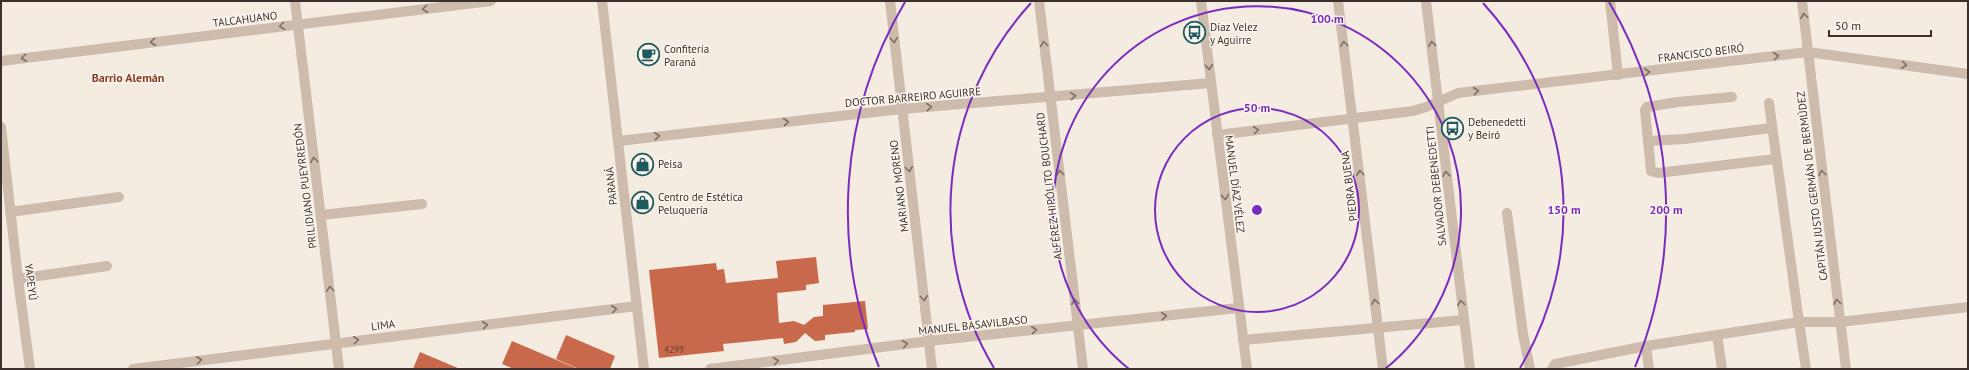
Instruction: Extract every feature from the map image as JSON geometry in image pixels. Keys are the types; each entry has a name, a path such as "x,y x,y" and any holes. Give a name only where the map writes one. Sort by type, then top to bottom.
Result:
{"street":[{"name":"PRILIDIANO PUEYRREDÓN","path":"295,1 340,369"},
{"name":"TALCAHUANO","path":"1,60 491,1"},
{"name":"PARANÁ","path":"602,1 644,369"},
{"name":"MARIANO MORENO","path":"890,1 932,369"},
{"name":"ALFÉREZ HIPÓLITO BOUCHARD","path":"1039,1 1083,369"},
{"name":"MANUEL DÍAZ VÉLEZ","path":"1201,1 1238,308 1247,369"},
{"name":"PIEDRA BUENA","path":"1338,1 1354,118 1383,369"},
{"name":"SALVADOR DEBENEDETTI","path":"1426,1 1470,369"},
{"path":"1610,1 1618,75"},
{"name":"CAPITÁN JUSTO GERMÁN DE BERMÚDEZ","path":"1802,1 1846,369"},
{"name":"FRANCISCO BEIRÓ","path":"1439,101 1458,93 1808,52 1968,74"},
{"name":"DOCTOR BARREIRO AGUIRRE","path":"618,141 902,109 1051,98 1211,83"},
{"path":"1732,97 1678,102 1647,107 1645,110 1651,171 1653,173 1775,159"},
{"path":"1217,135 1413,111 1439,101"},
{"path":"1768,103 1806,369"},
{"name":"YAPEYÚ","path":"1,127 18,279 30,369"},
{"path":"1648,141 1684,139 1771,128"},
{"path":"10,212 118,198"},
{"path":"321,215 422,204"},
{"path":"1507,214 1523,334 1530,369"},
{"path":"18,279 107,266"},
{"name":"LIMA","path":"133,369 637,306"},
{"path":"1552,369 1555,364 1646,346 1799,322 1840,322 1968,307"},
{"name":"MANUEL BASAVILBASO","path":"710,369 929,341 1238,308"},
{"path":"1243,340 1463,320"},
{"path":"1717,335 1722,369"},
{"path":"1646,346 1649,369"}],"building":[{"path":"816,257 819,283 806,285 806,290 777,293 779,323 794,321 804,325 814,317 823,316 823,305 865,301 868,329 825,335 825,340 815,341 805,333 796,342 784,344 783,338 723,344 724,351 659,358 649,270 716,263 717,270 724,269 726,283 778,278 776,261"},
{"path":"566,335 615,356 610,369 579,369 556,359"},
{"path":"512,341 578,369 514,369 502,364"},
{"path":"420,352 460,369 413,369"}],"place":[{"name":"Díaz Velez y Aguirre","path":"1194,33"},
{"name":"Confitería Paraná","path":"648,55"},
{"name":"Debenedetti y Beiró","path":"1452,128"},
{"name":"Peisa","path":"643,164"},
{"name":"Centro de Estética Peluquería","path":"643,203"}],"district":[{"name":"Barrio Alemán","path":"128,77"}]}
